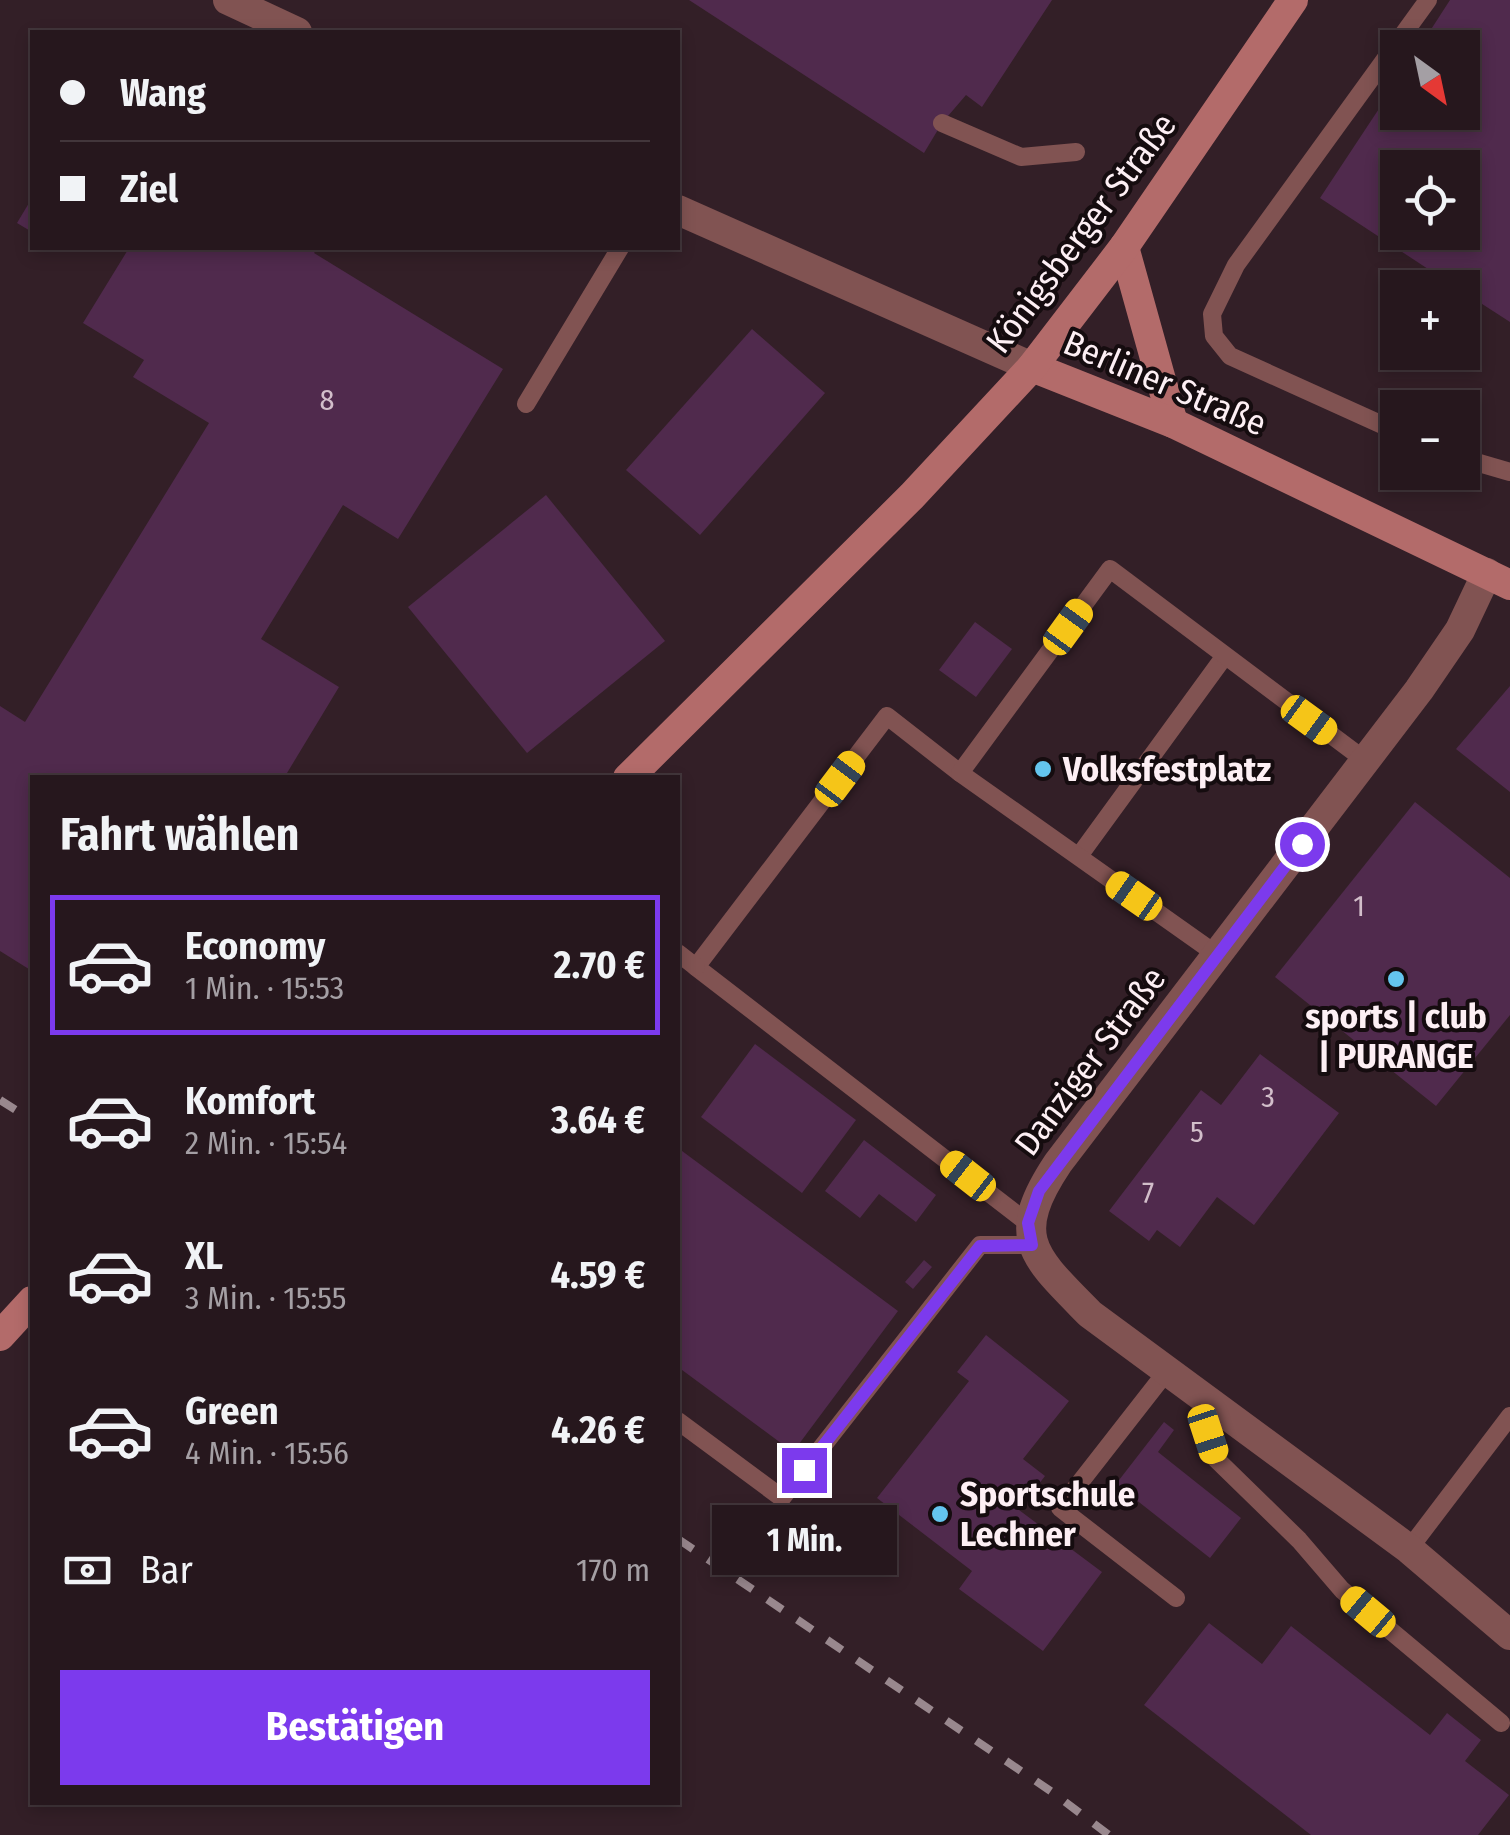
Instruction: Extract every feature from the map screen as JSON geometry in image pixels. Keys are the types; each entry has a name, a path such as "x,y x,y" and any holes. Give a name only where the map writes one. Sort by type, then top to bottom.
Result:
{"main road":[{"name":"Königsberger Straße","path":"631,775 912,496 1032,367 1124,246 1293,0"},
{"path":"1124,246 1173,422"},
{"name":"Berliner Straße","path":"1032,367 1173,422 1499,579"},
{"path":"0,1336 30,1304"}],"street":[{"path":"228,0 292,30"},
{"name":"Berliner Straße","path":"680,211 1032,367"},
{"name":"Danziger Straße","path":"1030,1234 1039,1191 1058,1163 1366,761 1499,579"},
{"path":"1030,1234 1056,1280 1090,1314 1409,1549 1510,1634"}],"lane":[{"path":"1380,424 1230,356 1214,336 1212,314 1236,265 1428,0"},
{"path":"942,122 1022,158 1076,152"},
{"path":"526,404 619,250"},
{"path":"1480,463 1510,472"},
{"path":"960,773 1110,569 1366,761"},
{"path":"1079,856 1224,657"},
{"path":"696,967 887,716 960,773 1216,954"},
{"path":"680,955 1030,1234"},
{"path":"680,1423 782,1498 980,1246 1030,1234"},
{"path":"1167,1371 1060,1508 1176,1598"},
{"path":"1221,1411 1208,1434 1216,1459 1299,1540 1342,1590 1501,1723"},
{"path":"1409,1549 1510,1416"}],"building":[{"path":"689,0 1052,0 982,107 966,95 942,123 924,153"},
{"path":"1450,0 1510,0 1510,322 1480,303 1480,270 1430,270 1399,250 1480,250 1480,150 1380,150 1380,237 1320,198 1380,107 1380,130 1480,130 1480,30 1431,30"},
{"path":"30,201 30,231 17,223"},
{"path":"128,250 316,250 314,253 503,369 398,539 343,505 261,639 339,687 286,775 30,775 30,970 0,951 0,706 25,722 209,423 133,377 144,360 83,323"},
{"path":"752,329 825,393 700,535 626,470"},
{"path":"546,495 665,641 527,753 408,607"},
{"path":"975,622 1012,649 976,697 939,670"},
{"path":"1510,686 1510,792 1456,749"},
{"path":"1415,802 1510,878 1510,1015 1436,1106 1275,977"},
{"path":"755,1044 856,1120 802,1193 701,1117"},
{"path":"1260,1054 1339,1113 1254,1225 1217,1197 1180,1247 1157,1230 1149,1241 1109,1211 1201,1090 1221,1105"},
{"path":"864,1140 936,1195 916,1222 879,1194 860,1218 825,1191"},
{"path":"680,1149 898,1311 793,1452 680,1368"},
{"path":"924,1260 932,1267 913,1289 905,1282"},
{"path":"986,1335 1069,1401 1023,1459 1045,1476 1019,1510 1102,1572 1043,1651 959,1589 972,1571 877,1498 969,1381 957,1372"},
{"path":"1164,1422 1174,1430 1158,1452 1241,1518 1210,1558 1116,1484"},
{"path":"1209,1623 1262,1664 1291,1626 1430,1735 1447,1713 1481,1740 1465,1761 1509,1795 1478,1835 1311,1835 1144,1705"}],"railway":[{"path":"0,1100 30,1119"},
{"path":"680,1540 1052,1792 1109,1835"}],"place":[{"name":"Volksfestplatz","path":"1043,769"},
{"name":"sports | club | PURANGE","path":"1396,979"},
{"name":"Sportschule Lechner","path":"940,1514"}],"route":[{"path":"804,1470 980,1246 1032,1245 1028,1223 1039,1191 1302,844"}]}
